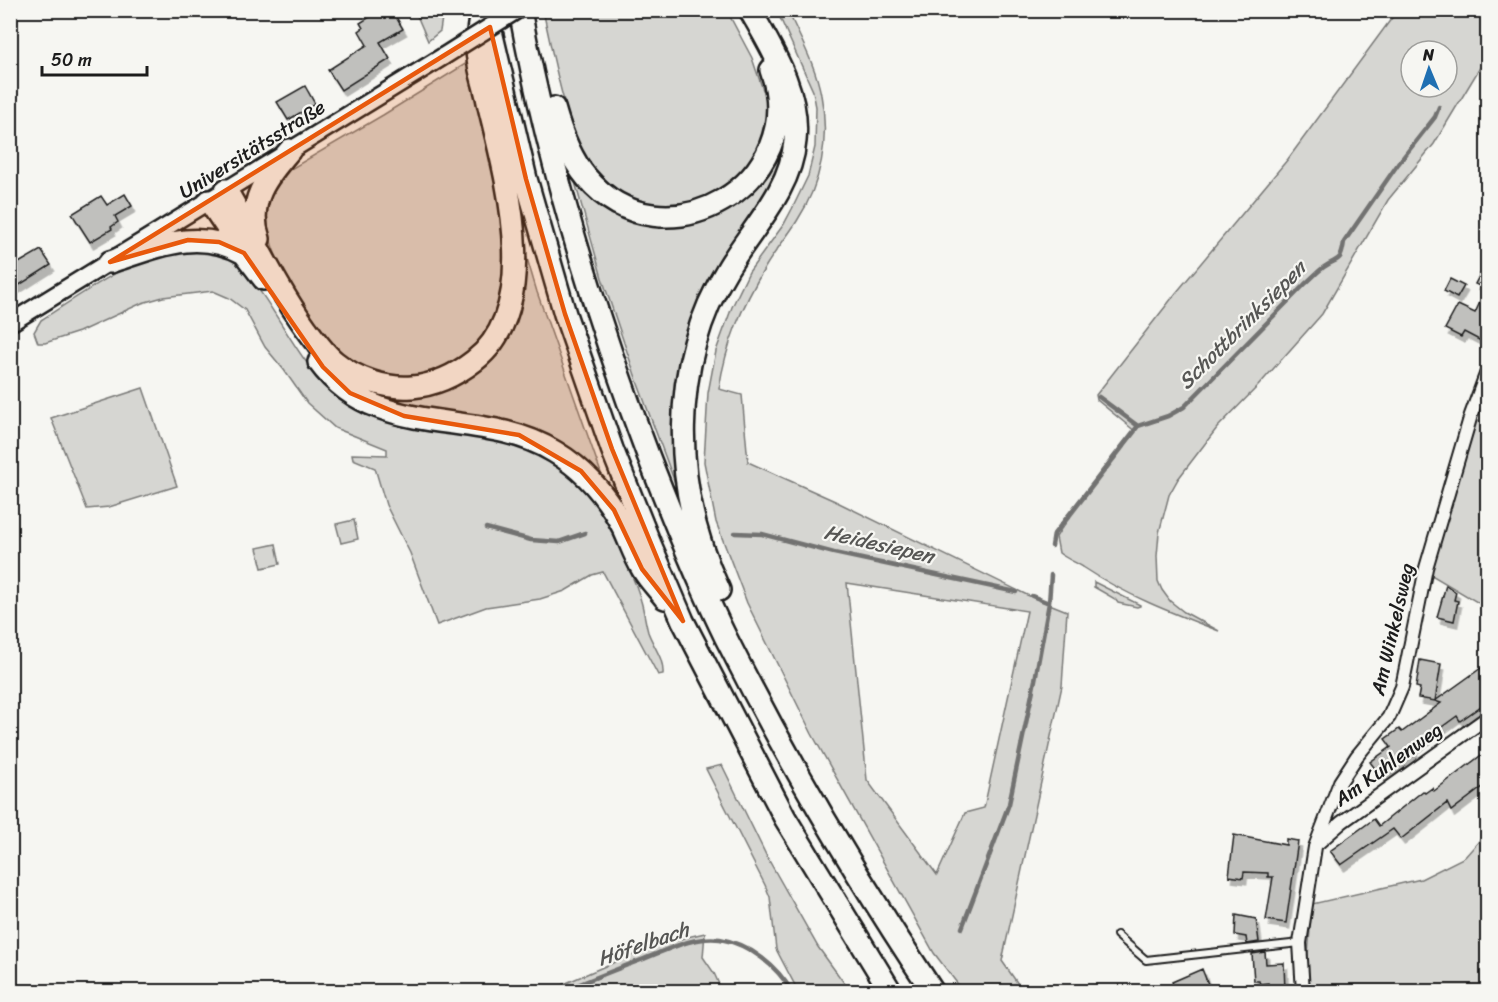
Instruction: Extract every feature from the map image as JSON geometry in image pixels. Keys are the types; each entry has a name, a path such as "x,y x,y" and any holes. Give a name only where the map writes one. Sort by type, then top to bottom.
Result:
{"highway":[{"path":"217,196 265,260 299,318 321,349 336,363 359,377 388,386 424,385 443,380 463,370 492,343 501,328 512,298 514,257 507,188 477,50 480,10"},
{"path":"486,10 526,179 565,314 612,448 683,621 785,818 891,992"},
{"path":"518,10 532,77 558,179 591,293 616,368 679,534 726,637 768,716 864,884 933,992"},
{"path":"528,10 536,30 550,96 561,134 579,167 613,202 645,213 662,215 695,212 725,200 751,179 767,154 777,118 775,83 768,60 741,10"},
{"path":"750,10 775,54 789,87 795,110 795,141 792,158 777,194 726,270 706,312 686,386 683,436 686,478 694,522 717,586 766,689 768,716"},
{"path":"265,260 256,232 256,203 261,187 290,150"},
{"path":"217,196 244,253 257,268 323,367 350,393 365,403 404,416 492,428 519,435 554,451 581,471 614,510 642,569 683,621"},
{"path":"110,262 188,240 203,239 219,242 244,253"}],"main road":[{"name":"Universitätsstraße","path":"10,323 518,10"}],"street":[{"name":"Am Winkelsweg","path":"1303,992 1300,943 1315,846 1340,782 1357,756 1389,717 1402,687 1426,568 1468,425 1488,369"},
{"name":"Am Kuhlenweg","path":"1315,846 1342,822 1488,717"}],"lane":[{"path":"1117,935 1146,960 1300,943"}],"highlighted area":[{"path":"490,27 526,179 565,314 612,449 683,621 642,569 614,510 581,471 519,435 404,416 350,393 323,367 244,253 219,242 188,240 110,262"}],"shaded area":[{"path":"551,10 727,11 752,58 763,90 784,90 789,112 781,170 701,312 681,499 602,278 571,168 586,158 571,124 556,70 544,15"},
{"path":"415,11 443,11 440,31 428,41"},
{"path":"777,11 788,11 819,84 824,112 824,144 818,176 805,207 766,266 742,310 726,356 719,389 742,395 748,462 835,501 1027,595 1067,611 1062,686 1002,961 1023,991 963,991 934,953 812,734 747,603 716,522 704,462 708,393 716,351 732,307 749,272 784,224 808,176 815,147 816,107 813,91","holes":["847,583 1027,611 984,808 965,813 937,875 867,780"]},
{"path":"1397,11 1487,11 1487,56 1434,144 1388,200 1322,314 1217,428 1178,479 1169,495 1159,533 1158,581 1170,601 1184,612 1219,631 1149,603 1099,577 1059,553 1056,537 1136,432 1097,400 1096,395 1176,293 1288,159"},
{"path":"467,63 493,173 502,230 502,286 499,304 482,336 470,350 451,364 417,375 381,374 350,360 331,343 291,284 273,248 268,229 268,211 272,192 282,174"},
{"path":"518,228 537,292 607,490 580,462 387,406 351,379 388,391 492,350"},
{"path":"214,249 235,262 252,280 314,372 346,402 381,420 419,429 481,437 538,454 560,468 580,485 597,507 613,534 632,575 648,632 662,663 663,674 658,675 603,572 592,575 565,591 540,599 486,607 437,625 410,553 386,505 375,468 353,459 352,454 387,455 387,449 335,428 307,403 265,347 245,310 229,298 213,291 163,297 142,303 79,332 45,343 38,343 34,332 41,320 123,269 172,250"},
{"path":"143,388 177,486 109,507 87,509 51,418"},
{"path":"1473,418 1487,426 1487,608 1428,573"},
{"path":"354,520 358,539 341,543 336,524"},
{"path":"276,544 280,564 262,568 257,548"},
{"path":"1094,582 1140,606 1118,603 1094,587"},
{"path":"722,765 767,857 818,947 850,991 798,991 776,949 770,897 706,769"},
{"path":"1487,832 1487,991 1309,992 1308,955 1312,904 1421,879 1465,857"},
{"path":"705,933 703,957 722,991 548,991 645,950"}],"building":[{"path":"381,10 392,10 403,29 380,42 390,59 341,90 328,70 367,45 359,31 363,28 360,23"},
{"path":"305,86 315,104 288,120 277,102"},
{"path":"125,194 132,206 115,216 118,222 111,227 112,229 90,242 72,214 101,196 107,205"},
{"path":"41,250 51,265 10,291 10,268"},
{"path":"1488,259 1488,329 1481,341 1464,332 1461,337 1445,329 1458,305 1475,313 1486,289 1475,284"},
{"path":"1450,279 1464,286 1457,298 1444,291"},
{"path":"1446,585 1456,592 1454,600 1458,601 1454,621 1437,617"},
{"path":"1420,660 1441,664 1435,701 1418,698 1420,688 1416,687"},
{"path":"1481,668 1483,671 1488,668 1488,701 1460,721 1457,716 1413,748 1416,753 1382,778 1370,762 1391,747 1385,739 1399,729 1402,732 1441,703 1435,701"},
{"path":"1488,750 1488,783 1451,811 1447,803 1401,839 1393,829 1341,865 1330,851 1374,819 1379,826 1423,791 1425,793 1432,788 1434,791"},
{"path":"1234,835 1286,845 1286,839 1298,841 1286,923 1266,920 1273,877 1268,877 1268,873 1244,872 1243,878 1229,876"},
{"path":"1236,915 1256,919 1259,942 1247,944 1246,937 1235,935"},
{"path":"1265,952 1266,964 1284,963 1285,992 1268,992 1268,983 1260,984 1259,981 1254,981 1252,954"},
{"path":"1202,969 1210,989 1204,992 1176,992 1172,982"}],"waterway":[{"name":"Schottbrinksiepen","path":"1052,546 1054,534 1138,426 1168,416 1184,407 1305,284 1321,269 1340,257 1344,242 1398,164 1435,117 1439,107"},
{"path":"1099,397 1138,426"},
{"name":"Heidesiepen","path":"486,528 531,540 559,542 585,533"},
{"name":"Heidesiepen","path":"735,533 762,534 834,553 1016,592"},
{"path":"962,928 1009,804 1035,680 1049,603 1051,575"},
{"name":"Heidesiepen","path":"1032,596 1049,603"},
{"name":"Höfelbach","path":"560,992 680,945 710,938 731,942 752,951 779,974 792,992"}]}
